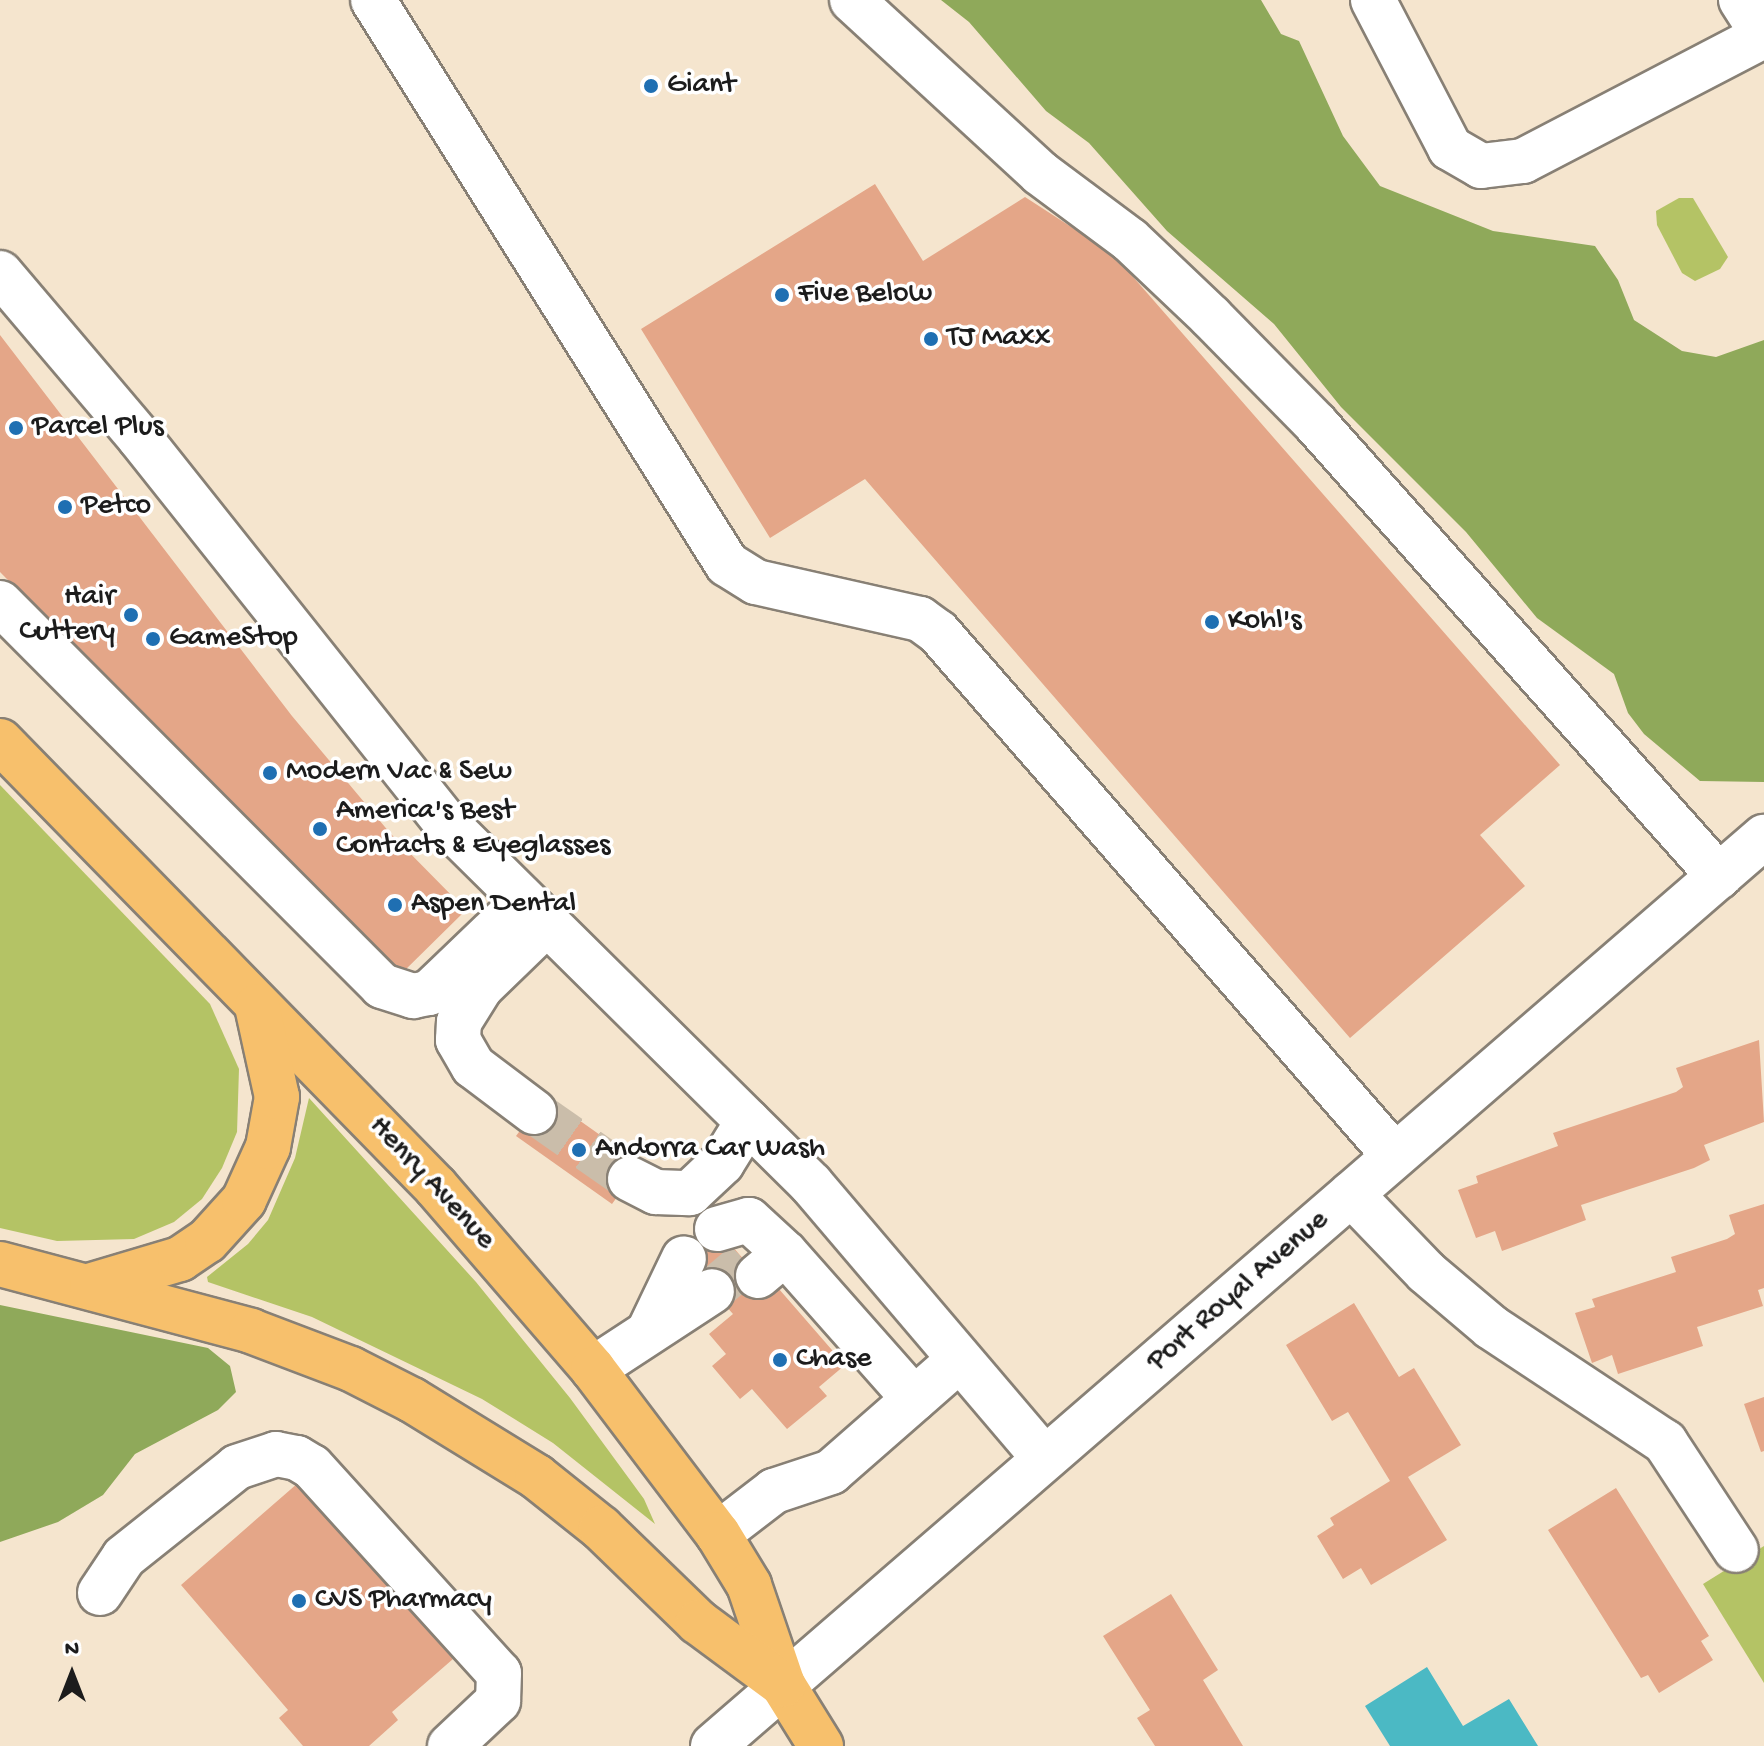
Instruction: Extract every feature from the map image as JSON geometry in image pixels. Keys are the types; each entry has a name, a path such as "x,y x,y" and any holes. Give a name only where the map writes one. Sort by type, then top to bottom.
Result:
{"main road":[{"name":"Henry Avenue","path":"0,741 436,1187 593,1369 718,1534 749,1585 783,1685 821,1746"},
{"path":"86,1287 180,1259 207,1241 244,1200 268,1147 277,1097 255,999"},
{"name":"Henry Avenue","path":"0,1264 251,1331 351,1369 474,1434 601,1528 698,1622 783,1685"}],"street":[{"path":"373,0 727,564 756,582 908,616 938,632 1394,1155"},
{"path":"852,0 1040,173 1130,240 1211,317 1747,864"},
{"path":"1373,0 1450,148 1481,166 1523,161 1764,36 1741,0"},
{"path":"0,273 139,437 398,767 535,913 811,1184 1044,1458"},
{"path":"0,603 382,986 413,996 429,993 535,913"},
{"name":"Port Royal Avenue","path":"713,1746 1394,1155 1747,864"},
{"path":"534,1112 473,1066 458,1040 459,1022 535,913"},
{"path":"630,1179 656,1192 690,1193 722,1163 748,1121"},
{"path":"1351,1194 1426,1272 1491,1327 1665,1442 1736,1550"},
{"path":"753,1247 914,1399"},
{"path":"593,1369 651,1327 705,1282 651,1327"},
{"path":"718,1534 774,1491 831,1472 959,1360"},
{"path":"100,1593 124,1557 237,1467 276,1454 297,1458 312,1467 499,1673 498,1701 450,1746"}],"green space":[{"path":"941,0 1261,0 1281,34 1299,41 1343,136 1380,186 1493,231 1595,246 1618,280 1634,320 1682,351 1716,357 1764,340 1764,782 1700,781 1644,734 1628,713 1614,674 1537,618 1466,532 1341,407 1274,324 1167,231 1089,143 1046,111 969,22"},
{"path":"1679,198 1693,198 1728,257 1720,269 1695,281 1682,273 1657,225 1656,211"},
{"path":"0,785 210,1004 239,1069 237,1132 222,1168 202,1199 174,1222 134,1239 57,1241 0,1228"},
{"path":"309,1098 476,1282 570,1398 644,1499 655,1524 553,1443 482,1399 312,1317 208,1282 207,1277 248,1244 268,1220 295,1158"},
{"path":"0,1305 208,1348 230,1366 236,1392 218,1410 135,1454 103,1495 58,1522 0,1542"},
{"path":"1764,1546 1764,1683 1703,1584"}],"water":[{"path":"1427,1667 1463,1726 1509,1699 1538,1746 1390,1746 1365,1706"}],"building":[{"name":"Kohl's","path":"875,184 923,261 1025,197 1113,254 1560,765 1480,835 1525,886 1350,1038 865,479 770,538 641,329"},
{"path":"0,335 292,716 390,833 466,910 399,976 0,572"},
{"path":"1759,1040 1764,1122 1704,1145 1710,1160 1581,1205 1586,1220 1502,1251 1495,1231 1476,1238 1458,1190 1478,1183 1476,1176 1558,1146 1553,1133 1676,1092 1683,1087 1676,1068"},
{"name":"Andorra Car Wash","path":"514,1074 641,1164 612,1204 516,1136 534,1112"},
{"path":"1764,1204 1764,1288 1758,1290 1763,1306 1697,1327 1703,1346 1618,1374 1612,1355 1592,1363 1575,1313 1595,1307 1592,1299 1676,1272 1671,1257 1727,1239 1735,1234 1729,1215"},
{"name":"Chase","path":"712,1223 766,1285 772,1281 845,1365 819,1387 827,1396 787,1429 752,1389 740,1399 712,1366 726,1354 709,1334 733,1314 678,1251"},
{"path":"1354,1303 1399,1377 1414,1368 1461,1445 1408,1477 1447,1540 1371,1585 1361,1568 1343,1579 1317,1536 1334,1525 1330,1518 1390,1481 1348,1412 1332,1421 1286,1345"},
{"path":"1764,1397 1764,1451 1761,1452 1744,1404"},
{"name":"CVS Pharmacy","path":"298,1483 453,1659 392,1712 398,1720 369,1746 303,1746 279,1718 288,1710 181,1585"},
{"path":"1616,1488 1709,1636 1701,1641 1713,1660 1659,1693 1648,1675 1641,1678 1548,1530"},
{"path":"1171,1594 1218,1670 1203,1680 1243,1746 1155,1746 1137,1718 1150,1710 1103,1636"}],"tunnel":[{"path":"534,1112 630,1179"},
{"path":"712,1291 746,1262"}],"place":[{"name":"Giant","path":"651,86"},
{"name":"Five Below","path":"782,295"},
{"name":"TJ Maxx","path":"931,339"},
{"name":"Parcel Plus","path":"16,428"},
{"name":"Petco","path":"65,507"},
{"name":"Hair Cuttery","path":"131,615"},
{"name":"Kohl's","path":"1212,622"},
{"name":"GameStop","path":"153,639"},
{"name":"Modern Vac & Sew","path":"270,773"},
{"name":"America's Best Contacts & Eyeglasses","path":"320,829"},
{"name":"Aspen Dental","path":"395,905"},
{"name":"Andorra Car Wash","path":"579,1150"},
{"name":"Chase","path":"780,1360"},
{"name":"CVS Pharmacy","path":"299,1601"}]}
